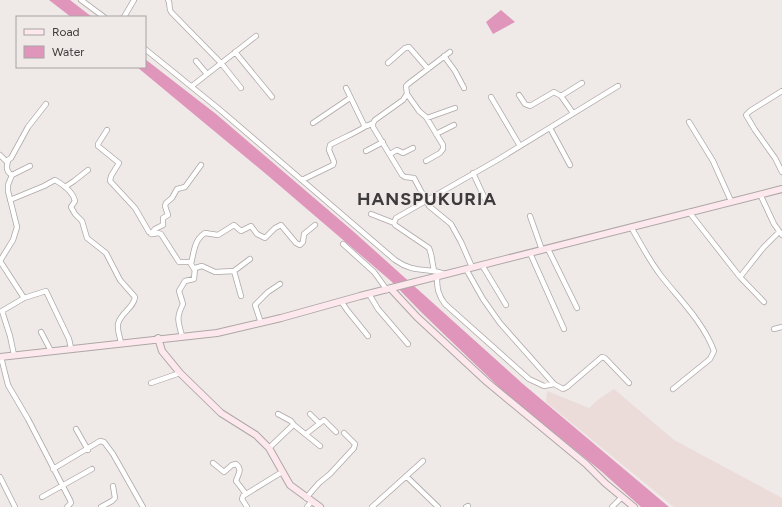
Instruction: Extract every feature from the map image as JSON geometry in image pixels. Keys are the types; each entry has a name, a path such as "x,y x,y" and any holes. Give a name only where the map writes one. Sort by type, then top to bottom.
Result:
{"main road":[{"path":"1,357 158,338 217,333 782,189"},
{"path":"391,289 417,317 487,382 586,464 605,483 634,507"},
{"path":"158,338 162,351 180,373 218,410 251,430 269,448 290,485 306,498 310,505 320,507"}],"street":[{"path":"81,0 103,16"},
{"path":"125,16 134,0"},
{"path":"168,0 171,12 221,63 241,88"},
{"path":"192,86 256,36"},
{"path":"388,63 405,48 409,47 428,69"},
{"path":"146,50 192,86 400,264 416,270 434,271 446,274"},
{"path":"235,52 272,97"},
{"path":"302,180 333,165 334,162 328,150 330,145 373,123 403,100 406,94 406,86 450,52"},
{"path":"444,56 457,74 464,88"},
{"path":"196,61 207,74"},
{"path":"561,96 582,83"},
{"path":"394,223 398,216 520,146 618,86"},
{"path":"346,88 366,126"},
{"path":"782,91 750,110 746,115 775,158 782,172"},
{"path":"519,95 525,104 530,106 554,92 561,96 573,114"},
{"path":"406,94 419,111 427,118 443,145 443,149 440,153 426,160"},
{"path":"491,97 520,146"},
{"path":"313,123 350,98"},
{"path":"12,175 7,172 6,168 8,161 13,156 28,127 46,104"},
{"path":"427,118 455,108"},
{"path":"689,122 713,161 731,202"},
{"path":"373,123 373,127 402,175 412,177 416,180 426,201 433,210 451,224 461,242 469,268 483,299 500,323 554,384 563,388 567,387 602,357 605,358 629,384"},
{"path":"436,134 454,125"},
{"path":"550,128 570,165"},
{"path":"107,130 98,146 119,163 111,176 110,181 134,208 151,234"},
{"path":"366,151 383,142"},
{"path":"390,154 399,150 405,152 412,148"},
{"path":"0,155 4,160 8,161"},
{"path":"151,234 155,229 163,225 163,218 168,215 166,203 172,198 177,189 186,186 201,165"},
{"path":"24,298 0,260 13,240 17,227 7,187 12,175 30,166"},
{"path":"65,187 88,170"},
{"path":"473,173 486,201"},
{"path":"10,200 44,186 53,180 58,181 76,199 72,207 75,214 82,221 87,238 91,243 106,253 120,280 135,297 133,303 118,323 121,343"},
{"path":"740,277 763,248 781,234 766,209 760,194"},
{"path":"689,212 740,277 764,302"},
{"path":"371,214 394,223 428,248 431,254 434,271"},
{"path":"530,216 542,250"},
{"path":"182,336 178,320 179,311 183,302 179,291 185,282 194,279 194,269 191,266 191,262 194,248 205,232 218,235 234,225 241,231 251,226 259,235 265,238 275,228 281,225 296,243 300,245 303,242 304,234 314,225"},
{"path":"631,227 658,272 704,329 714,351 713,356 710,359 673,389"},
{"path":"151,234 161,234 179,262 191,262"},
{"path":"343,244 391,289"},
{"path":"548,249 577,308"},
{"path":"530,253 564,329"},
{"path":"194,269 202,266 215,272 234,271 250,259"},
{"path":"482,265 506,305"},
{"path":"234,271 241,296"},
{"path":"437,277 440,298 445,304 508,362 539,385 544,386 554,384"},
{"path":"261,323 255,305 268,292 280,284"},
{"path":"14,355 2,311 24,298 46,291 69,339 71,348"},
{"path":"369,294 378,309 408,344"},
{"path":"341,301 368,336"},
{"path":"774,328 782,327"},
{"path":"41,332 51,351"},
{"path":"1,357 8,385 28,419 72,505 67,507"},
{"path":"152,384 180,373"},
{"path":"278,414 291,421 320,446"},
{"path":"310,414 319,423"},
{"path":"306,434 322,420 326,421 336,432"},
{"path":"269,448 294,425"},
{"path":"76,429 88,450"},
{"path":"306,498 319,482 330,474 354,448 355,444 344,433"},
{"path":"53,469 88,450 100,441 104,442 113,454 143,507"},
{"path":"372,507 424,461"},
{"path":"213,462 222,471 226,471 236,464 240,470 236,481 246,494"},
{"path":"42,497 92,469"},
{"path":"247,507 242,499 243,496 282,472"},
{"path":"406,476 438,507"},
{"path":"0,477 15,507"},
{"path":"101,507 114,500 115,496 113,486"},
{"path":"612,507 622,497"}],"shaded area":[{"path":"614,389 674,440 782,498 782,507 674,507 546,402 547,391 589,408"}],"water":[{"path":"49,0 70,0 91,16 70,16"},
{"path":"501,10 515,22 493,34 486,22"},
{"path":"146,60 216,114 354,232 523,384 669,507 641,507 601,471 505,393 391,281 266,174 138,68 146,68"}],"district":[{"name":"HANSPUKURIA","path":"427,199"}]}
